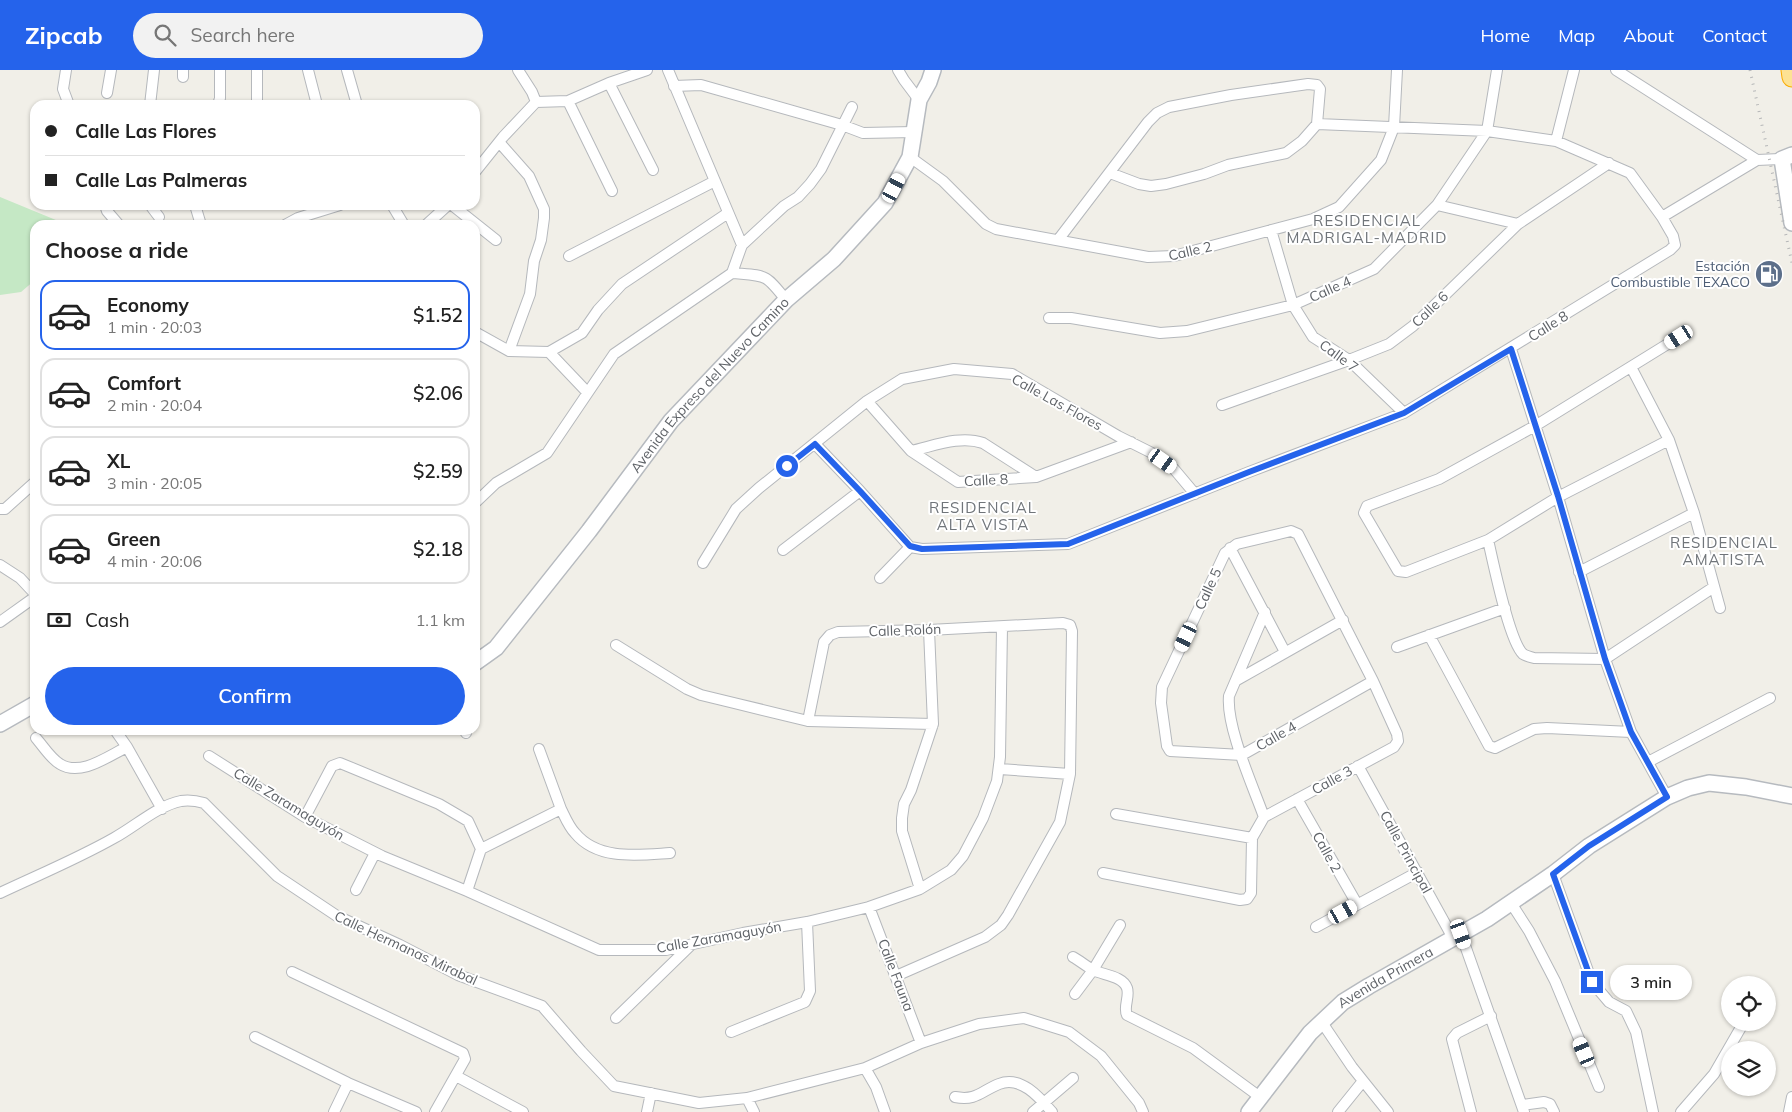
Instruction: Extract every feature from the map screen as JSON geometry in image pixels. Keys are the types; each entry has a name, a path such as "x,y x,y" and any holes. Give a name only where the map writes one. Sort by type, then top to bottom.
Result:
{"highway":[{"path":"1791,70 1792,77"}],"street":[{"path":"66,70 63,89 67,100"},
{"path":"107,93 111,70"},
{"path":"151,100 154,70"},
{"path":"219,100 220,70"},
{"path":"257,70 257,100"},
{"path":"308,70 316,100"},
{"path":"347,70 356,100"},
{"path":"518,70 536,102"},
{"path":"480,166 536,102 568,101 609,83 647,70"},
{"path":"668,70 742,245"},
{"path":"898,70 920,100"},
{"name":"Avenida Expreso del Nuevo Camino","path":"480,659 496,648 589,531 671,421 786,300 834,258 886,204 910,157 920,100 934,70"},
{"name":"Calle 2","path":"910,157 942,181 986,224 996,230 1148,257 1174,256 1313,219 1339,207 1381,160 1394,127 1397,70"},
{"name":"Calle 4","path":"1049,318 1070,318 1160,333 1187,331 1293,305 1374,269 1436,205 1486,131 1497,70"},
{"path":"1556,141 1574,70"},
{"path":"1616,70 1757,160"},
{"path":"609,83 653,170"},
{"path":"1058,240 1148,122 1157,113 1169,107 1231,95 1308,84 1317,85 1320,88 1317,124 1302,141 1286,153 1228,165 1204,174 1151,186 1139,184 1110,173"},
{"path":"674,86 701,85 842,125 863,133 914,132"},
{"path":"568,101 612,191"},
{"path":"480,498 496,483 548,453 587,392 618,350 732,273 742,245 784,206 798,197 821,169 852,107"},
{"name":"Calle 8","path":"910,546 922,549 1068,544 1404,413 1511,349 1670,250 1675,245 1673,236 1662,217 1630,173 1556,141 1486,131 1317,124"},
{"path":"499,142 529,176 544,209 530,294 509,351"},
{"path":"1662,217 1757,160 1787,157 1792,223"},
{"name":"Calle 6","path":"1222,405 1389,344 1413,326 1518,224 1609,163"},
{"path":"569,256 715,181"},
{"path":"1436,205 1518,224"},
{"path":"107,210 115,220"},
{"path":"153,210 158,217"},
{"path":"294,220 324,210"},
{"path":"432,220 442,210"},
{"path":"458,210 471,220"},
{"path":"480,335 509,351 549,352 582,333 598,310 622,284 728,213"},
{"path":"480,227 496,240"},
{"name":"Calle 7","path":"1271,230 1293,305 1313,337 1349,360 1404,413"},
{"path":"732,273 766,277 786,300"},
{"path":"1669,440 1558,496 1488,540 1406,572 1398,571 1364,513 1367,506 1439,479 1535,426 1679,337"},
{"path":"1511,349 1558,496 1605,659 1631,732 1667,797"},
{"path":"549,352 587,392"},
{"path":"1630,367 1669,440 1694,513 1720,608"},
{"name":"Calle Las Flores","path":"703,563 736,509 759,488 867,401 902,379 954,369 1012,374 1152,453 1174,468 1195,494"},
{"name":"Calle 8","path":"867,401 911,451 958,482 1036,477 1131,442"},
{"path":"911,451 964,440 974,440 982,443 1036,477"},
{"path":"815,444 910,546 880,578"},
{"path":"0,509 5,509 30,486"},
{"path":"783,550 860,491"},
{"path":"1579,572 1694,513"},
{"path":"1285,652 1230,548 1237,544 1295,532 1373,680"},
{"path":"1488,540 1505,608 1517,646 1524,655 1534,658 1605,659 1714,587"},
{"name":"Calle 5","path":"1170,751 1167,746 1161,703 1162,687 1225,553 1230,548"},
{"path":"0,566 20,578 30,589"},
{"path":"0,622 30,599"},
{"path":"1397,647 1505,608"},
{"path":"1103,874 1240,900 1247,899 1251,893 1252,838 1264,816 1242,755 1228,707 1229,696 1265,612"},
{"path":"1237,680 1343,620"},
{"name":"Calle Rolón","path":"808,721 824,642 830,635 838,632 929,630 1063,623 1070,625 1072,631 1070,774"},
{"name":"Calle Zaramaguyón","path":"208,756 304,817 375,853 467,891 599,950 666,950 870,907 920,889 951,870 963,856 983,818 1000,768 1002,627"},
{"path":"920,889 902,831 902,818 904,804 911,790 933,724 929,630"},
{"path":"1429,635 1489,746 1495,748 1534,729 1631,732"},
{"path":"616,645 687,689 808,721 933,724"},
{"name":"Calle 4","path":"1170,751 1242,755 1373,680"},
{"name":"Calle 3","path":"1264,816 1394,747 1398,741 1397,734 1373,680"},
{"path":"1648,762 1770,698"},
{"path":"0,724 30,707"},
{"path":"119,735 162,809"},
{"path":"36,738 58,764 75,769 86,767 127,747"},
{"path":"538,749 561,809 575,833 590,846 608,852 627,855 670,853"},
{"path":"304,817 332,766 340,763 439,804 468,821 481,849 467,891"},
{"name":"Calle Principal","path":"1358,766 1457,936 1491,1016 1523,1108"},
{"path":"896,976 986,937 1001,925 1060,822 1070,774 1000,768"},
{"name":"Avenida Primera","path":"1250,1112 1310,1033 1343,1002 1511,903 1589,846 1667,797 1688,788 1709,783 1746,787 1792,796"},
{"name":"Calle 2","path":"1297,799 1357,904"},
{"name":"Calle Hermanas Mirabal","path":"0,893 115,838 162,809 181,801 204,803 277,876 337,916 400,945 458,975 542,1006 614,1086 699,1103 747,1098 865,1068 921,1043 979,1024 1024,1018 1069,1032 1101,1056 1139,1103 1143,1112"},
{"path":"481,849 561,809"},
{"path":"1116,814 1252,838"},
{"path":"356,890 375,853"},
{"path":"1316,927 1418,872"},
{"path":"1553,874 1592,982 1608,1002 1626,1011 1636,1032 1653,1112"},
{"path":"1511,903 1529,931 1555,981 1599,1087"},
{"name":"Calle Fauna","path":"870,907 921,1043"},
{"path":"731,1032 805,1002 810,991 806,922"},
{"path":"1075,994 1093,970 1120,925"},
{"path":"616,1018 692,944"},
{"path":"1073,957 1093,970 1124,983 1128,989 1125,1010 1127,1015 1193,1048 1260,1097"},
{"path":"292,972 463,1054 465,1056 456,1076 435,1112"},
{"path":"1471,1112 1452,1039 1457,1034 1491,1016"},
{"path":"1321,1021 1363,1081 1388,1112"},
{"path":"1681,1112 1714,1074 1739,1031"},
{"path":"254,1037 348,1083 416,1112"},
{"path":"865,1068 876,1087 885,1112"},
{"path":"456,1076 523,1112"},
{"path":"1033,1112 1073,1078"},
{"path":"1338,1112 1363,1081"},
{"path":"955,1097 971,1098 999,1084 1010,1082 1027,1088 1052,1112"},
{"path":"334,1112 348,1083"},
{"path":"647,1112 651,1093"},
{"path":"1789,1112 1792,1097"},
{"path":"747,1098 754,1112"},
{"path":"1523,1108 1544,1102 1550,1104 1554,1112"}],"green space":[{"path":"0,197 56,220 30,220 30,284 21,292 0,295"}],"railway":[{"path":"1750,70 1792,263"}],"place":[{"name":"Estación Combustible TEXACO","path":"1769,274"}],"district":[{"name":"RESIDENCIAL MADRIGAL-MADRID","path":"1367,230"},
{"name":"RESIDENCIAL ALTA VISTA","path":"983,516"},
{"name":"RESIDENCIAL AMATISTA","path":"1724,552"}],"route":[{"path":"787,466 815,444 910,546 922,549 1068,544 1404,413 1511,349 1558,496 1605,659 1631,732 1667,797 1589,846 1553,874 1592,982"}]}
